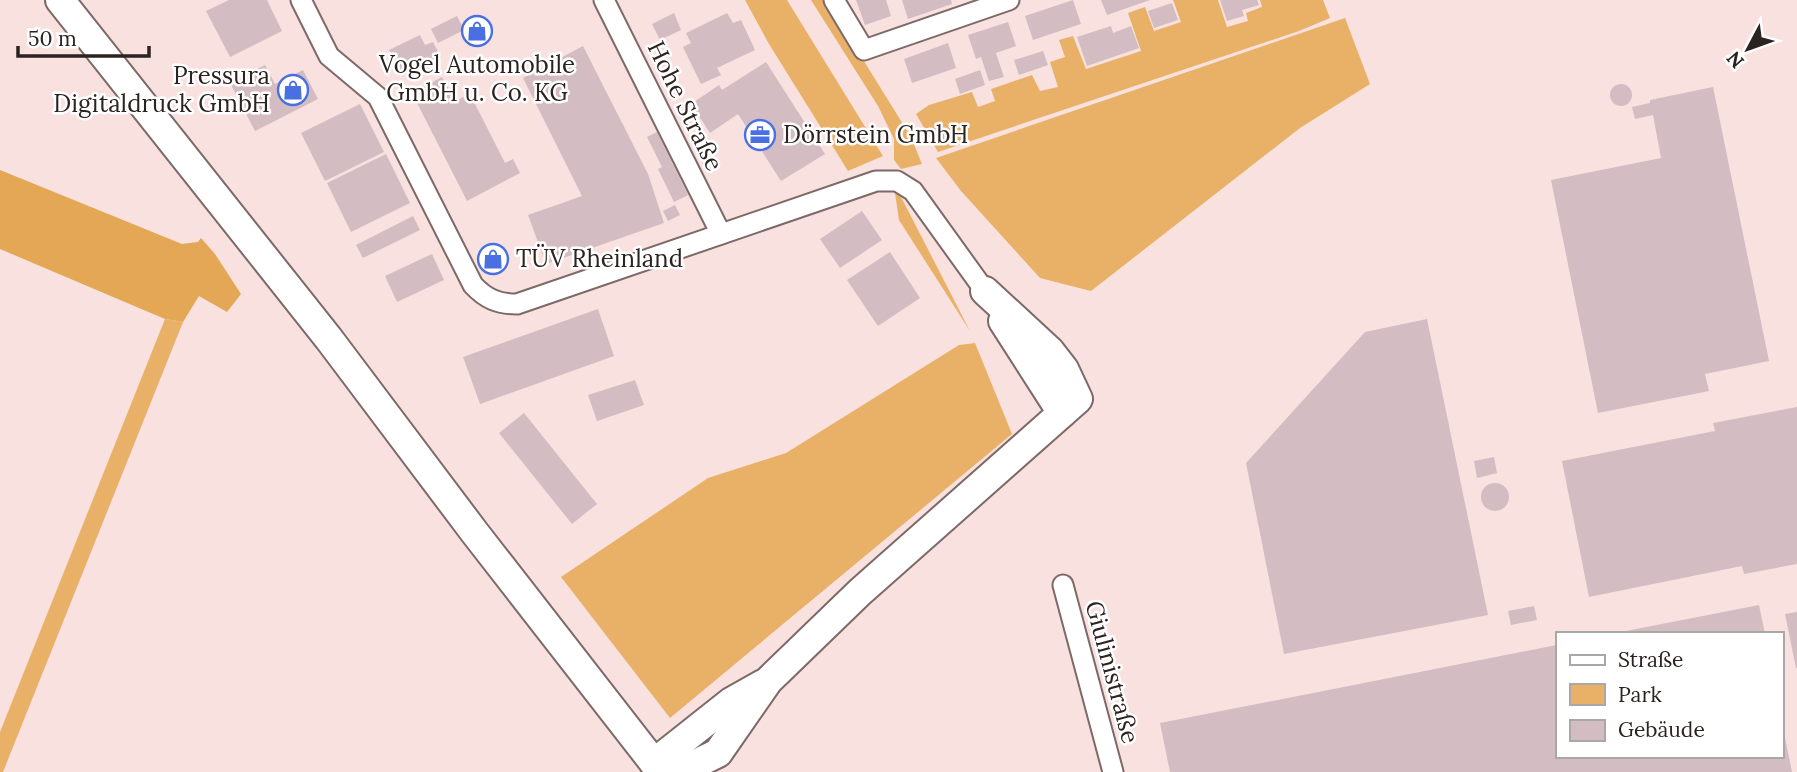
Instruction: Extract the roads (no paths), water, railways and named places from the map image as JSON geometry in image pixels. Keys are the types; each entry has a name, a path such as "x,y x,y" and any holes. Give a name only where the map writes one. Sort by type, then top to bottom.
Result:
{"main road":[{"path":"60,0 329,339 475,533 665,769"},
{"path":"665,769 717,762 768,681 860,592 1070,406 1064,369 1050,351 985,291"},
{"path":"665,769 731,702 768,681"}],"street":[{"path":"301,0 329,56 379,97 473,285 482,295 492,300 517,304 876,181 897,181 913,191 985,291"},
{"name":"Hohe Straße","path":"604,0 721,234"},
{"path":"834,0 864,50 1009,0"},
{"name":"Giulinistraße","path":"1063,586 1113,772"}],"place":[{"name":"Vogel Automobile GmbH u. Co. KG","path":"477,31"},
{"name":"Pressura Digitaldruck GmbH","path":"293,90"},
{"name":"Dörrstein GmbH","path":"760,135"},
{"name":"TÜV Rheinland","path":"493,259"}]}
